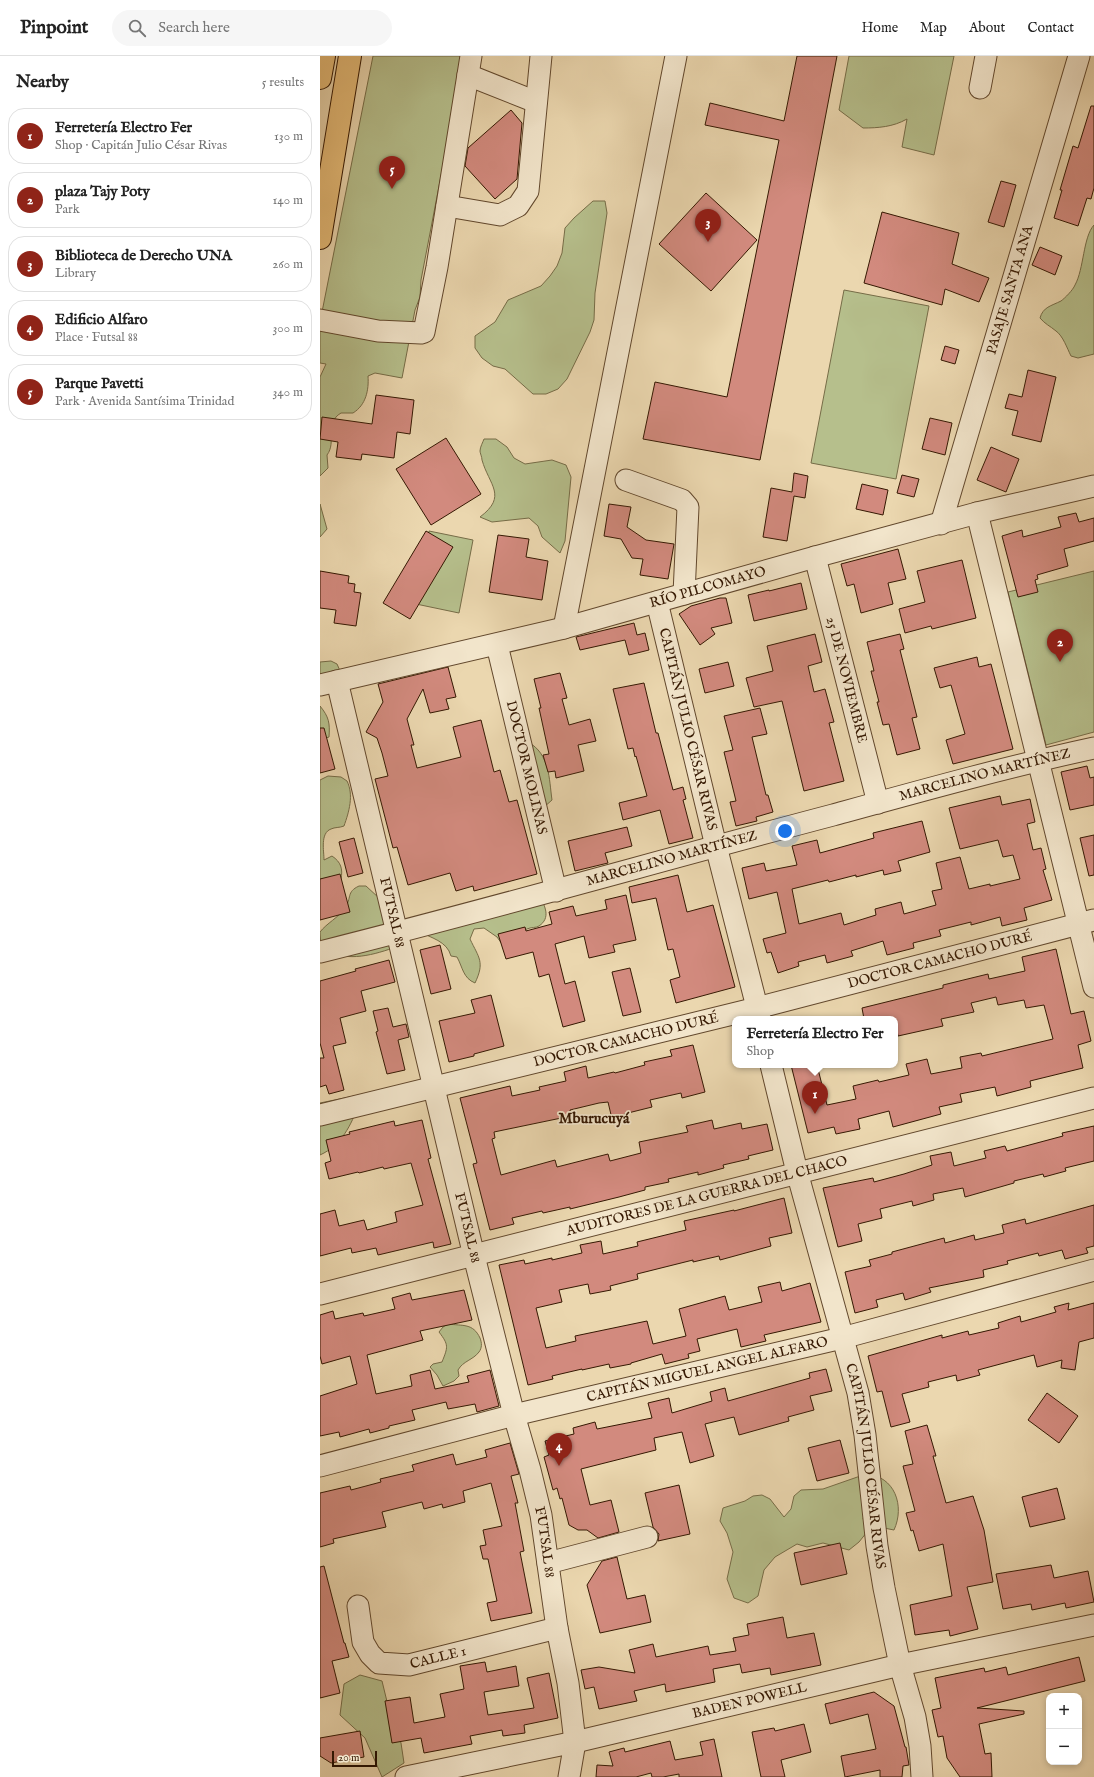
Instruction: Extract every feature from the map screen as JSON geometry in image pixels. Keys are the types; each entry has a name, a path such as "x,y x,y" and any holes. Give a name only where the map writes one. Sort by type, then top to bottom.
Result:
{"main road":[{"path":"320,78 324,56"},
{"path":"320,238 350,56"}],"street":[{"path":"447,206 500,215 518,206 528,190 541,56"},
{"path":"564,628 676,56"},
{"path":"980,88 986,56"},
{"name":"PASAJE SANTA ANA","path":"941,524 1079,56"},
{"path":"320,320 378,331 424,332 437,267 470,66 536,102"},
{"path":"626,480 682,500 688,507 684,594"},
{"name":"RÍO PILCOMAYO","path":"328,684 564,628 977,513 1094,486"},
{"path":"977,513 1038,760 1086,922 1094,987"},
{"name":"25 DE NOVIEMBRE","path":"815,557 878,803"},
{"name":"CAPITÁN JULIO CÉSAR RIVAS","path":"657,602 758,1013"},
{"name":"DOCTOR MOLINAS","path":"497,645 556,891"},
{"name":"FUTSAL 88","path":"328,684 398,932 474,1256 541,1516 557,1628 568,1683 575,1742 569,1777"},
{"name":"MARCELINO MARTÍNEZ","path":"320,952 556,891 716,846 1038,760 1094,748"},
{"name":"DOCTOR CAMACHO DURÉ","path":"745,1016 1086,922"},
{"name":"DOCTOR CAMACHO DURÉ","path":"320,1115 434,1087 732,1019"},
{"name":"CAPITÁN JULIO CÉSAR RIVAS","path":"772,1068 797,1172 858,1393 865,1435 881,1574 900,1665 915,1717 920,1746 922,1777"},
{"name":"AUDITORES DE LA GUERRA DEL CHACO","path":"320,1294 1094,1098"},
{"name":"CAPITÁN MIGUEL ANGEL ALFARO","path":"320,1466 514,1415 842,1338 1094,1270"},
{"path":"548,1563 648,1537"},
{"name":"CALLE 1","path":"358,1606 363,1642 370,1654 379,1663 409,1665 557,1628"},
{"name":"BADEN POWELL","path":"406,1777 575,1742 900,1665 1094,1625"}],"green space":[{"path":"373,56 464,56 421,280 420,297 415,310 402,378 375,373 368,376 366,397 361,406 353,413 341,413 333,422 330,450 327,455 328,468 320,476 320,377 326,364 320,363 320,322"},
{"path":"849,56 954,56 934,155 902,147 907,119 896,124 874,128 863,128 839,110"},
{"path":"593,201 605,201 607,213 595,293 594,320 590,332 567,379 558,389 546,394 533,394 505,369 493,366 482,358 475,348 475,336 495,322 508,300 541,286 550,276 557,266 562,253 565,228"},
{"path":"1094,225 1094,354 1078,358 1071,356 1061,336 1040,318 1045,309 1061,301 1074,287 1080,271 1090,230"},
{"path":"844,290 929,306 896,479 811,463"},
{"path":"484,439 496,439 507,447 514,458 525,464 552,460 566,465 571,477 565,541 560,553 542,537 538,526 529,518 492,522 480,517 493,503 495,496 492,483 485,469 480,452"},
{"path":"320,504 327,529 320,537"},
{"path":"429,531 473,540 459,613 416,604"},
{"path":"1094,571 1094,732 1046,745 1008,592"},
{"path":"331,661 337,664 341,673 320,680 320,662"},
{"path":"320,706 328,720 329,737 320,740"},
{"path":"528,742 541,753 549,776 552,800 543,808"},
{"path":"328,776 341,777 347,781 350,798 349,809 344,826 333,828 328,831 325,834 323,843 324,860 332,856 339,863 342,872 341,879 320,882 320,780"},
{"path":"359,886 366,886 379,898 393,948 357,956 338,955 329,952 321,947 320,932 342,912 352,891"},
{"path":"540,897 544,904 546,916 543,923 538,927 524,930 502,944 497,937 484,928 474,929 470,939 480,960 480,970 475,983 468,978 457,957 451,956 449,951 442,943 418,931"},
{"path":"354,1096 359,1104 345,1134 334,1146 320,1155 320,1103"},
{"path":"448,1324 463,1325 471,1328 477,1333 481,1340 481,1345 477,1355 465,1362 460,1367 458,1370 459,1376 454,1381 443,1386 437,1375 430,1367 433,1364 442,1362 446,1349 446,1343 439,1332"},
{"path":"866,1474 876,1476 884,1480 891,1486 895,1494 898,1502 898,1511 894,1530 884,1528 863,1518 867,1532 859,1542 849,1550 823,1543 807,1547 797,1544 775,1557 764,1570 758,1596 748,1603 734,1598 727,1579 733,1552 727,1533 720,1521 723,1508 745,1501 753,1496 762,1495 770,1499 784,1517 791,1509 794,1496 801,1490 823,1489"},
{"path":"360,1675 382,1681 391,1718 401,1743 404,1763 382,1777 365,1738 340,1715 344,1684"}],"building":[{"path":"797,56 837,56 760,460 643,439 655,382 727,397 779,140 705,125 710,103 784,121"},
{"path":"1091,106 1094,106 1094,188 1091,199 1087,198 1078,226 1054,218 1062,190 1060,190 1073,146 1078,148"},
{"path":"511,110 522,123 517,179 495,199 465,166 468,148"},
{"path":"1001,181 1016,185 1004,227 988,222"},
{"path":"706,193 757,240 711,291 659,244"},
{"path":"882,212 959,233 952,264 989,278 979,302 945,289 942,305 864,283"},
{"path":"1040,247 1062,256 1055,275 1032,265"},
{"path":"945,346 959,350 955,364 941,360"},
{"path":"1028,370 1056,377 1041,442 1012,435 1018,411 1005,408 1009,394 1022,397"},
{"path":"376,395 414,400 410,434 397,432 394,458 362,454 361,460 336,457 338,442 320,439 322,417 372,424"},
{"path":"930,418 952,423 945,455 922,449"},
{"path":"446,438 481,494 431,525 396,469"},
{"path":"991,447 1019,459 1006,492 977,480"},
{"path":"794,473 808,476 805,498 794,496 787,541 763,537 771,488 792,492"},
{"path":"902,475 919,479 914,497 897,493"},
{"path":"862,484 888,490 883,515 856,509"},
{"path":"609,504 631,507 627,527 646,540 674,544 668,579 640,575 643,559 632,558 621,539 604,536"},
{"path":"1076,513 1079,522 1094,518 1094,541 1064,549 1068,566 1037,575 1038,579 1035,580 1038,592 1018,597 1002,536 1022,530 1023,537 1061,527 1058,517"},
{"path":"426,531 453,547 410,619 383,603"},
{"path":"498,535 529,539 526,557 548,561 542,600 489,592"},
{"path":"898,549 906,579 888,583 893,604 861,613 854,584 847,586 841,564"},
{"path":"962,560 976,618 932,629 931,626 905,633 899,609 925,602 917,571"},
{"path":"320,571 349,576 348,583 355,584 354,592 361,593 356,626 334,623 336,610 320,608"},
{"path":"801,583 807,609 754,621 748,595"},
{"path":"720,598 726,598 732,623 711,628 715,634 700,645 679,614 691,606"},
{"path":"634,623 637,635 645,633 649,650 629,655 625,640 580,650 576,637"},
{"path":"815,634 822,662 808,666 814,692 825,689 834,722 829,723 844,781 804,791 782,701 754,707 746,678 773,671 767,646"},
{"path":"900,634 904,649 900,650 917,717 912,718 920,749 897,755 889,724 883,725 871,671 874,671 867,642"},
{"path":"977,657 979,667 991,664 1013,749 953,764 946,740 965,734 951,685 940,688 934,668"},
{"path":"728,662 734,686 705,693 699,669"},
{"path":"448,667 456,697 446,699 449,709 430,713 423,689 407,719 414,745 411,745 417,768 461,757 453,727 481,720 494,772 500,770 509,802 517,800 537,874 474,891 473,886 456,891 450,873 408,885 397,847 393,848 375,779 388,776 382,753 377,738 366,732 383,702 378,684"},
{"path":"560,673 567,698 562,699 569,725 590,719 596,741 578,745 584,771 556,778 555,771 548,772 543,755 549,754 534,679"},
{"path":"644,683 656,733 658,733 673,790 683,787 686,799 683,800 693,838 669,844 660,810 623,820 619,803 647,796 633,748 628,749 613,689"},
{"path":"760,708 767,734 752,737 766,795 768,795 773,812 756,817 757,821 736,826 730,802 736,801 724,752 733,750 724,716"},
{"path":"320,728 324,728 335,769 320,773"},
{"path":"1087,766 1090,778 1094,777 1094,805 1070,810 1061,772"},
{"path":"1000,796 1002,805 1030,799 1035,822 1027,824 1033,850 1041,848 1046,869 1043,870 1052,900 1024,908 1027,920 1002,926 1000,917 971,925 971,922 939,930 941,936 913,943 914,948 887,955 883,941 851,951 853,956 827,963 825,955 798,962 799,966 778,973 771,952 767,953 763,939 786,933 777,892 749,899 742,868 764,863 766,871 797,865 792,846 817,840 820,853 874,838 873,833 922,821 930,852 898,861 901,871 884,875 883,870 829,882 828,880 792,889 799,924 841,913 844,925 876,915 875,909 901,902 904,914 936,905 932,891 942,889 936,863 960,857 969,889 1020,879 1013,855 1003,857 998,840 960,849 949,808"},
{"path":"627,827 632,846 605,853 608,863 575,871 568,841"},
{"path":"1094,835 1094,875 1089,876 1080,838"},
{"path":"354,838 363,873 348,877 339,842"},
{"path":"340,874 350,912 320,920 320,879"},
{"path":"678,875 687,912 713,905 735,987 676,1003 670,980 680,977 673,949 668,950 656,898 632,903 629,887"},
{"path":"626,895 636,940 613,945 615,952 589,958 584,936 555,944 565,984 575,981 585,1021 563,1027 549,974 539,977 533,952 506,959 498,934 525,927 526,931 552,924 549,912 573,906 576,916 607,909 605,900"},
{"path":"440,945 451,989 431,994 420,950"},
{"path":"1056,949 1071,1014 1084,1011 1091,1041 1078,1045 1083,1068 1030,1081 1031,1087 997,1096 995,1087 960,1094 962,1102 939,1107 941,1114 893,1127 889,1111 858,1119 860,1129 836,1134 834,1127 808,1133 792,1068 818,1068 827,1105 856,1099 853,1086 909,1075 906,1064 927,1059 931,1074 962,1068 960,1057 981,1053 982,1056 1053,1039 1044,1005 1026,1008 1024,1000 998,1005 996,997 971,1003 974,1012 941,1019 943,1026 898,1036 898,1016 863,1016 862,1008 943,988 943,985 988,974 989,979 1025,971 1022,957"},
{"path":"389,960 395,982 361,991 366,1011 340,1018 346,1043 333,1046 344,1090 329,1094 326,1085 320,1087 320,1058 324,1058 320,1043 320,981 356,971 355,969"},
{"path":"630,968 641,1012 623,1016 612,972"},
{"path":"491,995 504,1046 474,1054 474,1056 449,1062 439,1021 475,1013 471,1000"},
{"path":"388,1008 393,1027 406,1024 409,1037 398,1040 405,1070 387,1074 376,1032 378,1031 373,1011"},
{"path":"693,1045 705,1092 682,1098 681,1093 650,1100 652,1107 624,1114 625,1116 612,1119 608,1102 570,1110 571,1116 494,1132 495,1138 492,1139 501,1175 555,1160 557,1167 608,1154 610,1161 641,1153 639,1142 688,1132 686,1126 712,1120 714,1129 741,1123 742,1129 767,1124 773,1150 748,1156 749,1159 723,1165 724,1168 698,1175 698,1172 668,1179 669,1182 645,1187 645,1190 619,1197 570,1209 570,1207 543,1213 542,1211 512,1218 514,1224 490,1230 473,1164 477,1163 460,1098 510,1086 512,1096 540,1090 539,1087 566,1081 564,1072 586,1066 588,1078 615,1073 645,1065 644,1062 672,1056 670,1050"},
{"path":"422,1120 431,1158 428,1159 451,1244 434,1248 433,1242 378,1255 376,1248 352,1253 351,1248 320,1256 320,1214 335,1210 339,1226 364,1220 367,1230 397,1222 395,1212 423,1205 411,1163 384,1169 383,1167 329,1179 325,1163 331,1161 326,1140 350,1134 349,1132 394,1121 395,1126"},
{"path":"1094,1126 1094,1161 1065,1168 1066,1171 1044,1177 1043,1174 1014,1181 1014,1183 965,1197 963,1188 933,1194 934,1200 913,1206 912,1201 880,1209 882,1218 858,1224 862,1241 838,1247 823,1188 873,1178 874,1182 904,1174 932,1165 930,1156 951,1152 954,1166 986,1158 984,1151 1005,1146 1007,1151 1063,1136 1062,1133"},
{"path":"784,1198 792,1233 769,1238 771,1246 720,1260 719,1256 693,1262 693,1260 637,1274 638,1279 610,1286 611,1290 590,1294 588,1284 559,1290 562,1302 536,1308 546,1348 576,1341 575,1336 647,1321 653,1344 686,1336 679,1309 725,1296 729,1310 762,1302 758,1287 780,1282 782,1291 810,1283 821,1322 764,1335 766,1341 741,1347 737,1329 697,1339 700,1351 688,1354 689,1358 665,1364 662,1354 631,1364 610,1368 609,1364 582,1369 552,1376 553,1379 528,1385 499,1265 524,1260 525,1264 582,1253 580,1245 601,1241 603,1254 638,1246 637,1242 686,1230 684,1221 734,1211"},
{"path":"1094,1205 1094,1246 1086,1248 1088,1253 1065,1259 1062,1250 1039,1256 1038,1253 1007,1261 1008,1264 983,1270 984,1277 929,1288 931,1292 905,1300 903,1293 876,1300 878,1307 855,1313 845,1272 871,1266 869,1260 892,1254 892,1252 944,1238 945,1243 974,1235 975,1240 1004,1233 1002,1225 1025,1219 1026,1224"},
{"path":"464,1290 472,1320 420,1331 423,1340 367,1355 376,1394 412,1386 410,1375 430,1370 435,1389 469,1382 467,1376 490,1370 499,1406 477,1412 475,1404 448,1409 446,1402 412,1410 415,1420 389,1426 389,1428 370,1433 369,1429 340,1437 339,1432 320,1436 320,1396 357,1384 350,1356 322,1364 320,1356 320,1315 333,1311 335,1319 363,1313 364,1316 395,1309 392,1298 410,1293 412,1300"},
{"path":"1069,1303 1068,1310 1094,1303 1094,1338 1079,1342 1075,1370 1061,1368 1062,1360 1037,1367 1034,1355 978,1370 980,1375 957,1381 956,1375 928,1382 929,1387 902,1394 910,1422 891,1427 882,1391 877,1392 868,1356 942,1335 942,1338 968,1331 969,1335 999,1328 998,1323 1020,1316 1021,1322 1056,1312 1054,1307"},
{"path":"826,1369 832,1391 810,1396 814,1410 788,1417 789,1421 739,1435 734,1417 705,1424 714,1456 690,1463 682,1432 654,1438 656,1450 581,1469 590,1505 611,1500 619,1532 598,1538 587,1530 578,1530 569,1525 562,1498 560,1499 557,1488 553,1490 544,1457 549,1455 545,1441 574,1434 573,1428 595,1422 597,1429 652,1418 648,1403 669,1398 672,1413 712,1401 710,1392 725,1388 728,1401 810,1378 809,1373"},
{"path":"1047,1393 1078,1416 1059,1443 1028,1420"},
{"path":"927,1425 936,1456 933,1456 946,1503 973,1496 984,1530 993,1582 967,1587 978,1629 950,1636 949,1630 915,1635 910,1605 952,1596 943,1544 919,1551 906,1513 915,1511 903,1466 913,1464 905,1431"},
{"path":"840,1440 849,1473 817,1481 808,1448"},
{"path":"510,1443 519,1474 511,1476 518,1503 515,1503 524,1551 520,1552 532,1613 491,1621 487,1603 497,1601 488,1559 483,1559 480,1546 486,1545 483,1530 502,1526 491,1483 463,1491 465,1502 443,1508 442,1504 424,1509 422,1502 382,1512 386,1527 333,1539 334,1543 320,1547 320,1493 350,1486 351,1490 381,1482 380,1479 414,1471 412,1465 453,1454 456,1465 487,1457 485,1450"},
{"path":"679,1485 690,1534 658,1541 659,1534 653,1527 645,1493"},
{"path":"1057,1488 1065,1519 1030,1527 1022,1497"},
{"path":"840,1543 847,1574 801,1585 794,1553"},
{"path":"617,1557 627,1599 645,1595 651,1622 600,1633 587,1585 602,1561"},
{"path":"1051,1565 1054,1578 1088,1571 1094,1602 1066,1608 1065,1603 1032,1610 1031,1604 1003,1609 996,1574"},
{"path":"324,1566 349,1657 332,1661 340,1693 320,1698 320,1567"},
{"path":"783,1617 787,1638 814,1633 821,1665 771,1675 770,1668 742,1673 740,1664 713,1669 715,1682 666,1692 665,1684 634,1691 637,1701 599,1709 594,1687 585,1689 581,1670 599,1667 635,1673 629,1650 653,1644 656,1657 708,1646 710,1655 736,1651 733,1638 749,1635 747,1624"},
{"path":"1079,1657 1085,1681 977,1708 1024,1711 1024,1714 979,1724 985,1754 991,1753 992,1777 960,1777 947,1758 943,1736 938,1737 932,1710 941,1708 935,1678 984,1668 985,1672 1006,1667 1008,1675"},
{"path":"485,1662 487,1672 516,1666 519,1686 484,1692 488,1715 534,1708 527,1678 549,1673 558,1718 524,1725 525,1733 503,1736 502,1730 470,1736 472,1744 424,1753 421,1738 392,1743 385,1701 410,1697 414,1723 445,1717 440,1694 464,1689 460,1666"},
{"path":"874,1692 894,1706 906,1747 909,1765 903,1766 902,1777 880,1777 880,1770 845,1777 841,1756 876,1749 868,1714 830,1724 825,1704"},
{"path":"804,1724 811,1752 781,1760 785,1777 761,1777 752,1732 774,1728 775,1731"},
{"path":"360,1731 364,1757 331,1763 320,1756 320,1738"},
{"path":"714,1739 722,1777 679,1777 679,1774 663,1777 652,1777 651,1773 636,1777 596,1777 597,1765 613,1766 609,1752 624,1748 625,1752 670,1741 675,1760 703,1755 700,1742"}],"place":[{"name":"Parque Pavetti","path":"392,189"},
{"name":"Biblioteca de Derecho UNA","path":"708,242"},
{"name":"plaza Tajy Poty","path":"1060,662"},
{"name":"Ferretería Electro Fer","path":"815,1114"},
{"name":"Edificio Alfaro","path":"559,1466"}],"district":[{"name":"Mburucuyá","path":"594,1118"}]}
